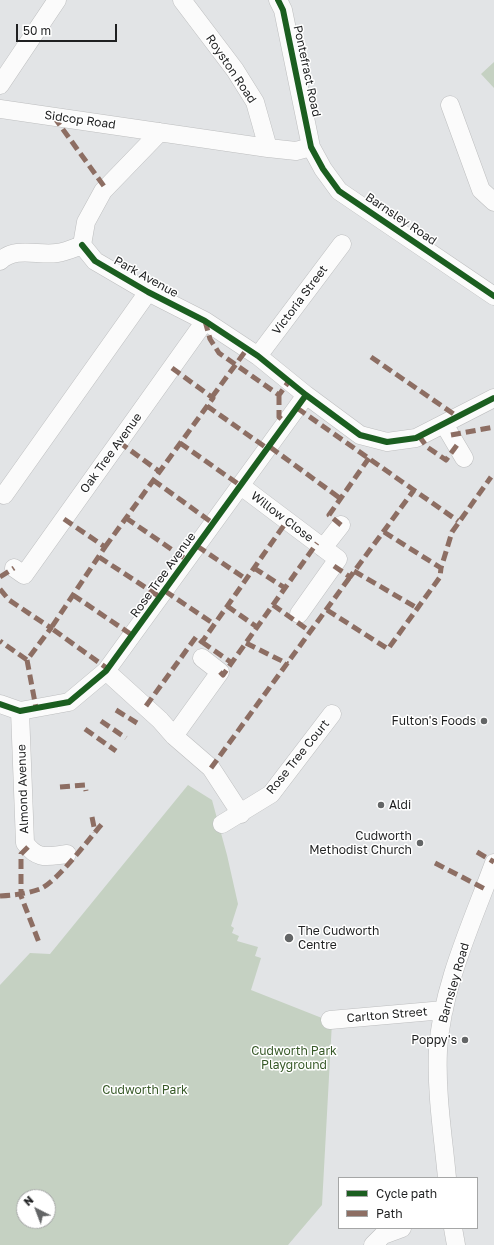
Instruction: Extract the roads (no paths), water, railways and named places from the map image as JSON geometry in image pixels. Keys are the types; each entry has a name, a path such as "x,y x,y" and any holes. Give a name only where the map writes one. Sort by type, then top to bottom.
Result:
{"street":[{"path":"0,85 56,0"},
{"name":"Royston Road","path":"182,0 235,70 255,102 268,148"},
{"name":"Pontefract Road","path":"284,4 311,147"},
{"path":"450,105 481,190 494,202"},
{"name":"Sidcop Road","path":"0,109 268,148"},
{"path":"0,261 6,255 26,252 57,253 82,245 86,222 103,191 160,132"},
{"path":"268,148 296,151 311,147"},
{"name":"Barnsley Road","path":"311,147 323,169 340,191 491,289"},
{"name":"Victoria Street","path":"258,356 342,244"},
{"name":"Park Avenue","path":"82,245 95,261 148,292 205,322 258,356"},
{"name":"Park Avenue","path":"4,495 148,292"},
{"name":"Oak Tree Avenue","path":"14,568 24,575 205,322"},
{"path":"258,356 306,396 360,435 387,442 416,438 494,398"},
{"name":"Rose Tree Avenue","path":"0,704 20,711 70,702 106,671 306,396"},
{"path":"444,424 464,458"},
{"name":"Willow Close","path":"241,486 338,560 299,614"},
{"name":"Willow Close","path":"323,548 341,525"},
{"path":"174,736 220,672 202,658"},
{"path":"106,671 160,720 174,736 211,768 241,814"},
{"name":"Almond Avenue","path":"20,711 25,843 31,852 39,856 67,854"},
{"name":"Rose Tree Court","path":"222,824 241,814 271,794 332,714"},
{"name":"Barnsley Road","path":"447,1177 438,1090 438,1049 444,1010 461,954 494,863"},
{"name":"Carlton Street","path":"330,1020 444,1010"},
{"path":"373,1245 383,1235 399,1229"},
{"path":"453,1229 456,1245"}],"place":[{"name":"Fulton's Foods","path":"484,721"},
{"name":"Aldi","path":"381,805"},
{"name":"Cudworth Methodist Church","path":"420,843"},
{"name":"The Cudworth Centre","path":"289,938"},
{"name":"Poppy's","path":"465,1040"}],"park label":[{"name":"Cudworth Park Playground","path":"294,1058"},
{"name":"Cudworth Park","path":"145,1090"}]}
